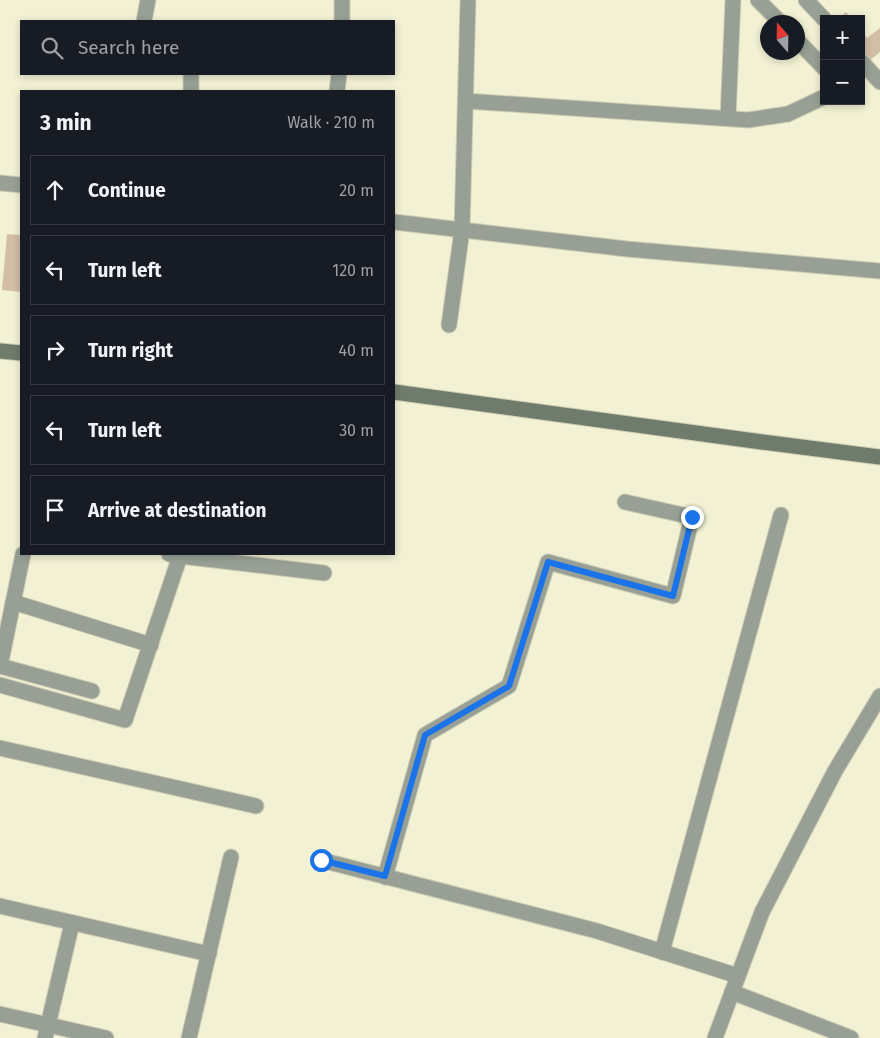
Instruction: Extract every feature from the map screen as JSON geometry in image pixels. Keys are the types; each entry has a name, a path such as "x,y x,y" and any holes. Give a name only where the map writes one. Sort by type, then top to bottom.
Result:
{"street":[{"path":"144,20 148,0"},
{"path":"342,0 342,20"},
{"path":"449,324 462,230 468,0"},
{"path":"728,118 734,0"},
{"path":"758,0 773,15"},
{"path":"806,0 820,16"},
{"path":"805,48 820,64"},
{"path":"865,69 880,82"},
{"path":"190,90 192,75"},
{"path":"338,90 339,75"},
{"path":"466,101 748,120 788,114 820,99"},
{"path":"0,183 20,185"},
{"path":"395,222 628,249 880,271"},
{"path":"0,351 20,353"},
{"path":"395,392 880,457"},
{"path":"385,876 425,735 509,686 548,562 673,596 692,517 625,502"},
{"path":"662,952 781,515"},
{"path":"23,555 0,666 92,690"},
{"path":"0,685 125,720 151,645 174,555 324,573"},
{"path":"13,602 151,645"},
{"path":"715,1038 762,912 835,771 880,696"},
{"path":"0,748 256,806"},
{"path":"189,1038 231,858"},
{"path":"321,860 598,931 738,976"},
{"path":"0,906 209,954"},
{"path":"46,1031 72,923"},
{"path":"732,992 851,1038"},
{"path":"0,1014 46,1031 106,1038"}],"building":[{"path":"880,28 880,52 869,61 865,56 865,35 867,38"},
{"path":"7,234 20,235 20,292 2,290"}],"route":[{"path":"321,860 385,876 425,735 509,686 548,562 673,596 692,517"}]}
